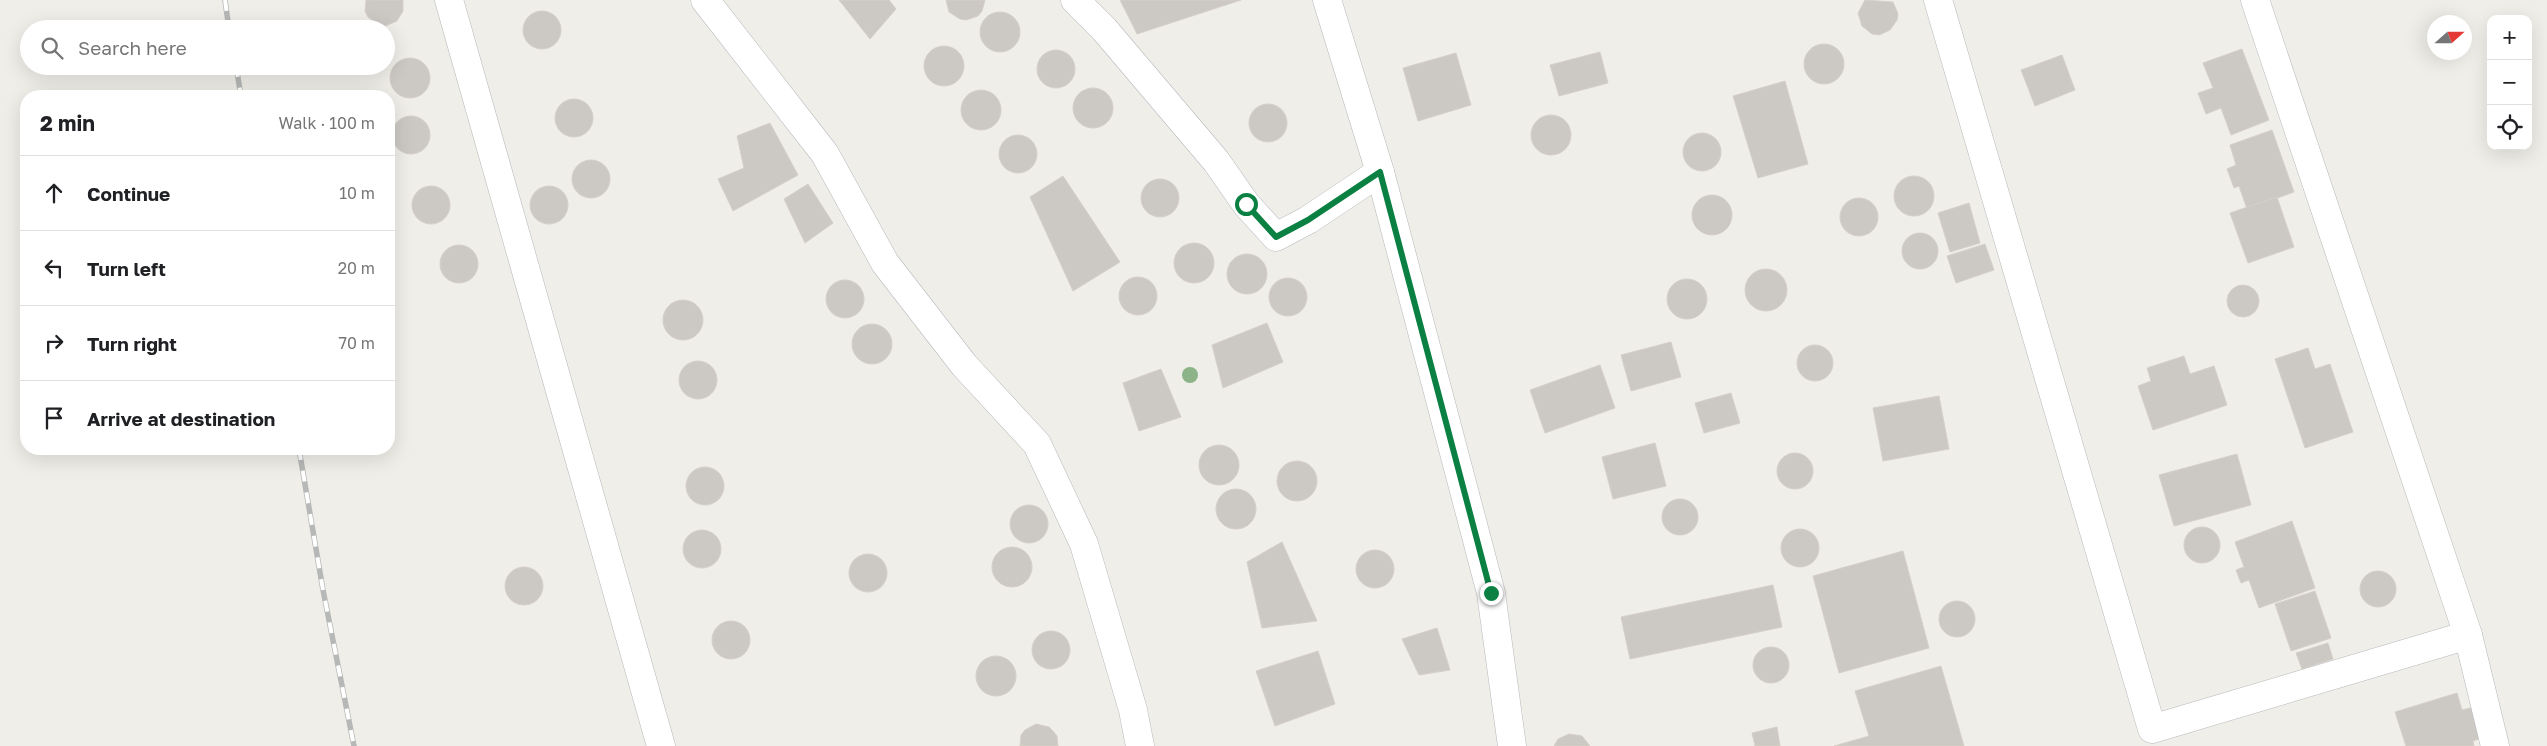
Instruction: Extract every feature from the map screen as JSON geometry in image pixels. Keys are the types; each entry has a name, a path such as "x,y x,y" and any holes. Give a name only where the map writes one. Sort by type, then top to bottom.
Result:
{"street":[{"path":"449,0 661,746"},
{"path":"706,0 825,154 885,263 964,365 1037,444 1084,544 1133,710 1140,746"},
{"path":"1076,0 1104,29 1216,161 1246,204 1276,237 1308,220 1380,172"},
{"path":"1327,0 1380,172 1491,593 1512,746"},
{"path":"1938,0 2152,729 2468,635"},
{"path":"2255,0 2468,635 2495,746"}],"building":[{"path":"366,0 403,0 403,11 395,22 395,20 372,20 365,11"},
{"path":"839,0 889,0 896,9 870,39"},
{"path":"946,0 985,0 982,11 978,16 966,20 960,19 949,12"},
{"path":"1120,0 1241,0 1137,34"},
{"path":"1865,0 1893,2 1898,14 1897,20 1890,30 1879,35 1872,34 1862,26 1858,13"},
{"path":"542,11 556,16 561,30 556,44 542,49 528,44 523,30 528,16"},
{"path":"1000,12 1014,18 1020,32 1014,46 1000,52 986,46 980,32 986,18"},
{"path":"1824,44 1838,50 1844,64 1838,78 1824,84 1810,78 1804,64 1810,50"},
{"path":"944,46 958,52 964,66 958,80 944,86 930,80 924,66 930,52"},
{"path":"2242,49 2269,120 2231,135 2221,108 2206,114 2198,93 2213,88 2203,63"},
{"path":"1056,50 1070,55 1075,69 1070,83 1056,88 1042,83 1037,69 1042,55"},
{"path":"1600,52 1608,83 1559,96 1550,65"},
{"path":"1456,53 1471,105 1418,121 1403,68"},
{"path":"2062,55 2075,90 2035,106 2021,70"},
{"path":"410,58 424,64 430,78 424,92 410,98 396,92 390,78 391,75 395,75 396,64"},
{"path":"1785,81 1808,164 1758,178 1733,96"},
{"path":"1093,88 1107,94 1113,108 1107,122 1093,128 1079,122 1073,108 1079,94"},
{"path":"981,90 995,96 1001,110 995,124 981,130 967,124 961,110 967,96"},
{"path":"574,99 588,104 593,118 588,132 574,137 560,132 555,118 560,104"},
{"path":"1268,104 1282,109 1287,123 1282,137 1268,142 1254,137 1249,123 1254,109"},
{"path":"1551,115 1565,121 1571,135 1565,149 1551,155 1537,149 1531,135 1537,121"},
{"path":"404,117 418,117 425,121 429,128 429,142 425,149 411,154 397,149 395,146 395,124 397,121"},
{"path":"770,123 798,175 733,211 718,179 744,168 737,136"},
{"path":"2272,130 2294,192 2247,209 2239,186 2234,188 2227,169 2236,165 2230,145"},
{"path":"1702,133 1716,138 1721,152 1716,166 1702,171 1688,166 1683,152 1688,138"},
{"path":"1018,135 1032,140 1037,154 1032,168 1018,173 1004,168 999,154 1004,140"},
{"path":"591,160 605,165 610,179 605,193 591,198 577,193 572,179 577,165"},
{"path":"1063,176 1120,262 1073,291 1030,197"},
{"path":"1918,176 1925,179 1931,185 1934,196 1933,204 1925,213 1918,216 1910,216 1903,213 1895,204 1894,192 1897,185 1906,177"},
{"path":"1160,179 1174,184 1179,198 1174,212 1160,217 1146,212 1141,198 1146,184"},
{"path":"808,184 833,223 805,243 784,199"},
{"path":"431,186 445,191 450,205 445,219 431,224 417,219 412,205 417,191"},
{"path":"549,186 563,191 568,205 563,219 549,224 535,219 530,205 535,191"},
{"path":"1712,195 1726,201 1732,215 1726,229 1712,235 1698,229 1692,215 1698,201"},
{"path":"2277,197 2294,247 2248,263 2230,213"},
{"path":"1859,198 1873,203 1878,217 1873,231 1859,236 1845,231 1840,217 1845,203"},
{"path":"1969,203 1980,243 1950,252 1938,213"},
{"path":"1920,233 1927,234 1933,238 1937,244 1937,258 1933,264 1927,268 1920,269 1913,268 1907,264 1903,258 1902,251 1903,244 1907,238 1913,234"},
{"path":"1194,243 1208,249 1214,263 1208,277 1194,283 1180,277 1174,263 1180,249"},
{"path":"1985,244 1994,270 1956,283 1947,256"},
{"path":"459,245 473,250 478,264 473,278 459,283 445,278 440,264 445,250"},
{"path":"1247,254 1261,260 1267,274 1261,288 1247,294 1233,288 1227,274 1233,260"},
{"path":"1770,269 1778,272 1784,278 1787,290 1784,302 1778,308 1762,311 1754,308 1748,302 1745,286 1748,278 1754,272"},
{"path":"1138,277 1152,282 1157,296 1152,310 1138,315 1124,310 1119,296 1124,282"},
{"path":"1288,278 1302,283 1307,297 1302,311 1288,316 1274,311 1269,297 1274,283"},
{"path":"1687,279 1701,285 1707,299 1701,313 1687,319 1673,313 1667,299 1673,285"},
{"path":"845,280 859,285 864,299 859,313 845,318 831,313 826,299 831,285"},
{"path":"2243,285 2249,286 2254,290 2258,295 2258,307 2254,312 2249,316 2243,317 2237,316 2232,312 2228,307 2227,301 2228,295 2232,290 2237,286"},
{"path":"683,300 697,306 703,320 697,334 683,340 669,334 663,320 669,306"},
{"path":"1267,323 1283,362 1223,388 1212,345"},
{"path":"872,324 886,330 892,344 886,358 872,364 858,358 852,344 858,330"},
{"path":"1671,342 1681,377 1631,391 1621,355"},
{"path":"1815,345 1822,346 1828,350 1832,356 1832,370 1828,376 1822,380 1815,381 1808,380 1802,376 1798,370 1797,363 1798,356 1802,350 1808,346"},
{"path":"2308,348 2315,369 2330,364 2353,432 2305,448 2275,359"},
{"path":"2184,356 2190,374 2214,366 2227,405 2153,430 2138,386 2151,381 2147,368"},
{"path":"698,361 712,366 717,380 712,394 698,399 684,394 679,380 684,366"},
{"path":"1600,365 1615,408 1545,433 1530,390"},
{"path":"1161,369 1181,417 1139,431 1123,383"},
{"path":"1731,393 1740,423 1704,433 1695,403"},
{"path":"1939,396 1949,449 1883,461 1873,408"},
{"path":"1655,443 1666,486 1613,499 1602,457"},
{"path":"1219,445 1233,451 1239,465 1233,479 1219,485 1205,479 1199,465 1205,451"},
{"path":"1795,453 1802,454 1808,458 1812,464 1812,478 1808,484 1802,488 1795,489 1788,488 1782,484 1778,478 1777,471 1778,464 1782,458 1788,454"},
{"path":"2237,454 2251,505 2174,526 2159,475"},
{"path":"1297,461 1311,467 1317,481 1311,495 1297,501 1283,495 1277,481 1283,467"},
{"path":"705,467 719,472 724,486 719,500 705,505 691,500 686,486 691,472"},
{"path":"1236,489 1250,495 1256,509 1250,523 1236,529 1222,523 1216,509 1222,495"},
{"path":"1680,499 1687,500 1693,504 1697,510 1697,524 1693,530 1687,534 1680,535 1673,534 1667,530 1663,524 1662,517 1663,510 1667,504 1673,500"},
{"path":"1029,505 1043,510 1048,524 1043,538 1029,543 1015,538 1010,524 1015,510"},
{"path":"2292,521 2315,588 2259,608 2249,580 2241,583 2236,570 2244,567 2235,542"},
{"path":"2202,527 2209,528 2215,532 2219,538 2219,552 2215,558 2209,562 2202,563 2195,562 2189,558 2185,552 2184,545 2185,538 2189,532 2195,528"},
{"path":"1800,529 1814,534 1819,548 1814,562 1800,567 1786,562 1781,548 1786,534"},
{"path":"702,530 716,535 721,549 716,563 702,568 688,563 683,549 688,535"},
{"path":"1282,542 1317,621 1262,628 1247,562"},
{"path":"1012,547 1026,553 1032,567 1026,581 1012,587 998,581 992,567 998,553"},
{"path":"1375,550 1389,555 1394,569 1389,583 1375,588 1361,583 1356,569 1361,555"},
{"path":"1903,551 1929,648 1839,673 1813,576"},
{"path":"868,554 882,559 887,573 882,587 868,592 854,587 849,573 854,559"},
{"path":"524,567 538,572 543,586 538,600 524,605 510,600 505,586 510,572"},
{"path":"2378,571 2385,572 2391,576 2395,582 2395,596 2391,602 2385,606 2378,607 2371,606 2365,602 2361,596 2360,589 2361,582 2365,576 2371,572"},
{"path":"1773,585 1782,627 1630,659 1621,617"},
{"path":"2315,591 2331,638 2291,651 2275,604"},
{"path":"1957,601 1969,607 1975,619 1969,631 1957,637 1945,631 1939,619 1945,607"},
{"path":"731,621 745,626 750,640 745,654 731,659 717,654 712,640 717,626"},
{"path":"1437,628 1450,670 1419,675 1402,639"},
{"path":"1051,631 1065,636 1070,650 1065,664 1051,669 1037,664 1032,650 1037,636"},
{"path":"2328,643 2333,659 2302,669 2296,653"},
{"path":"1771,647 1778,648 1784,652 1788,658 1788,672 1784,678 1778,682 1771,683 1764,682 1758,678 1754,672 1753,665 1754,658 1758,652 1764,648"},
{"path":"1318,651 1335,704 1275,726 1256,671"},
{"path":"996,656 1010,662 1016,676 1010,690 996,696 982,690 976,676 982,662"},
{"path":"1941,666 1964,746 1834,746 1869,736 1855,691"},
{"path":"2457,693 2462,710 2474,707 2484,737 2473,741 2474,746 2406,746 2395,712"},
{"path":"1036,724 1049,727 1057,736 1058,746 1020,746 1021,735 1025,730"},
{"path":"1777,727 1780,746 1755,746 1752,733"},
{"path":"1569,734 1582,736 1590,746 1554,746 1558,739"}],"railway":[{"path":"225,0 228,20"},
{"path":"238,75 240,90"},
{"path":"300,455 323,590 354,746"}],"route":[{"path":"1246,204 1276,237 1308,220 1380,172 1491,593"}]}
